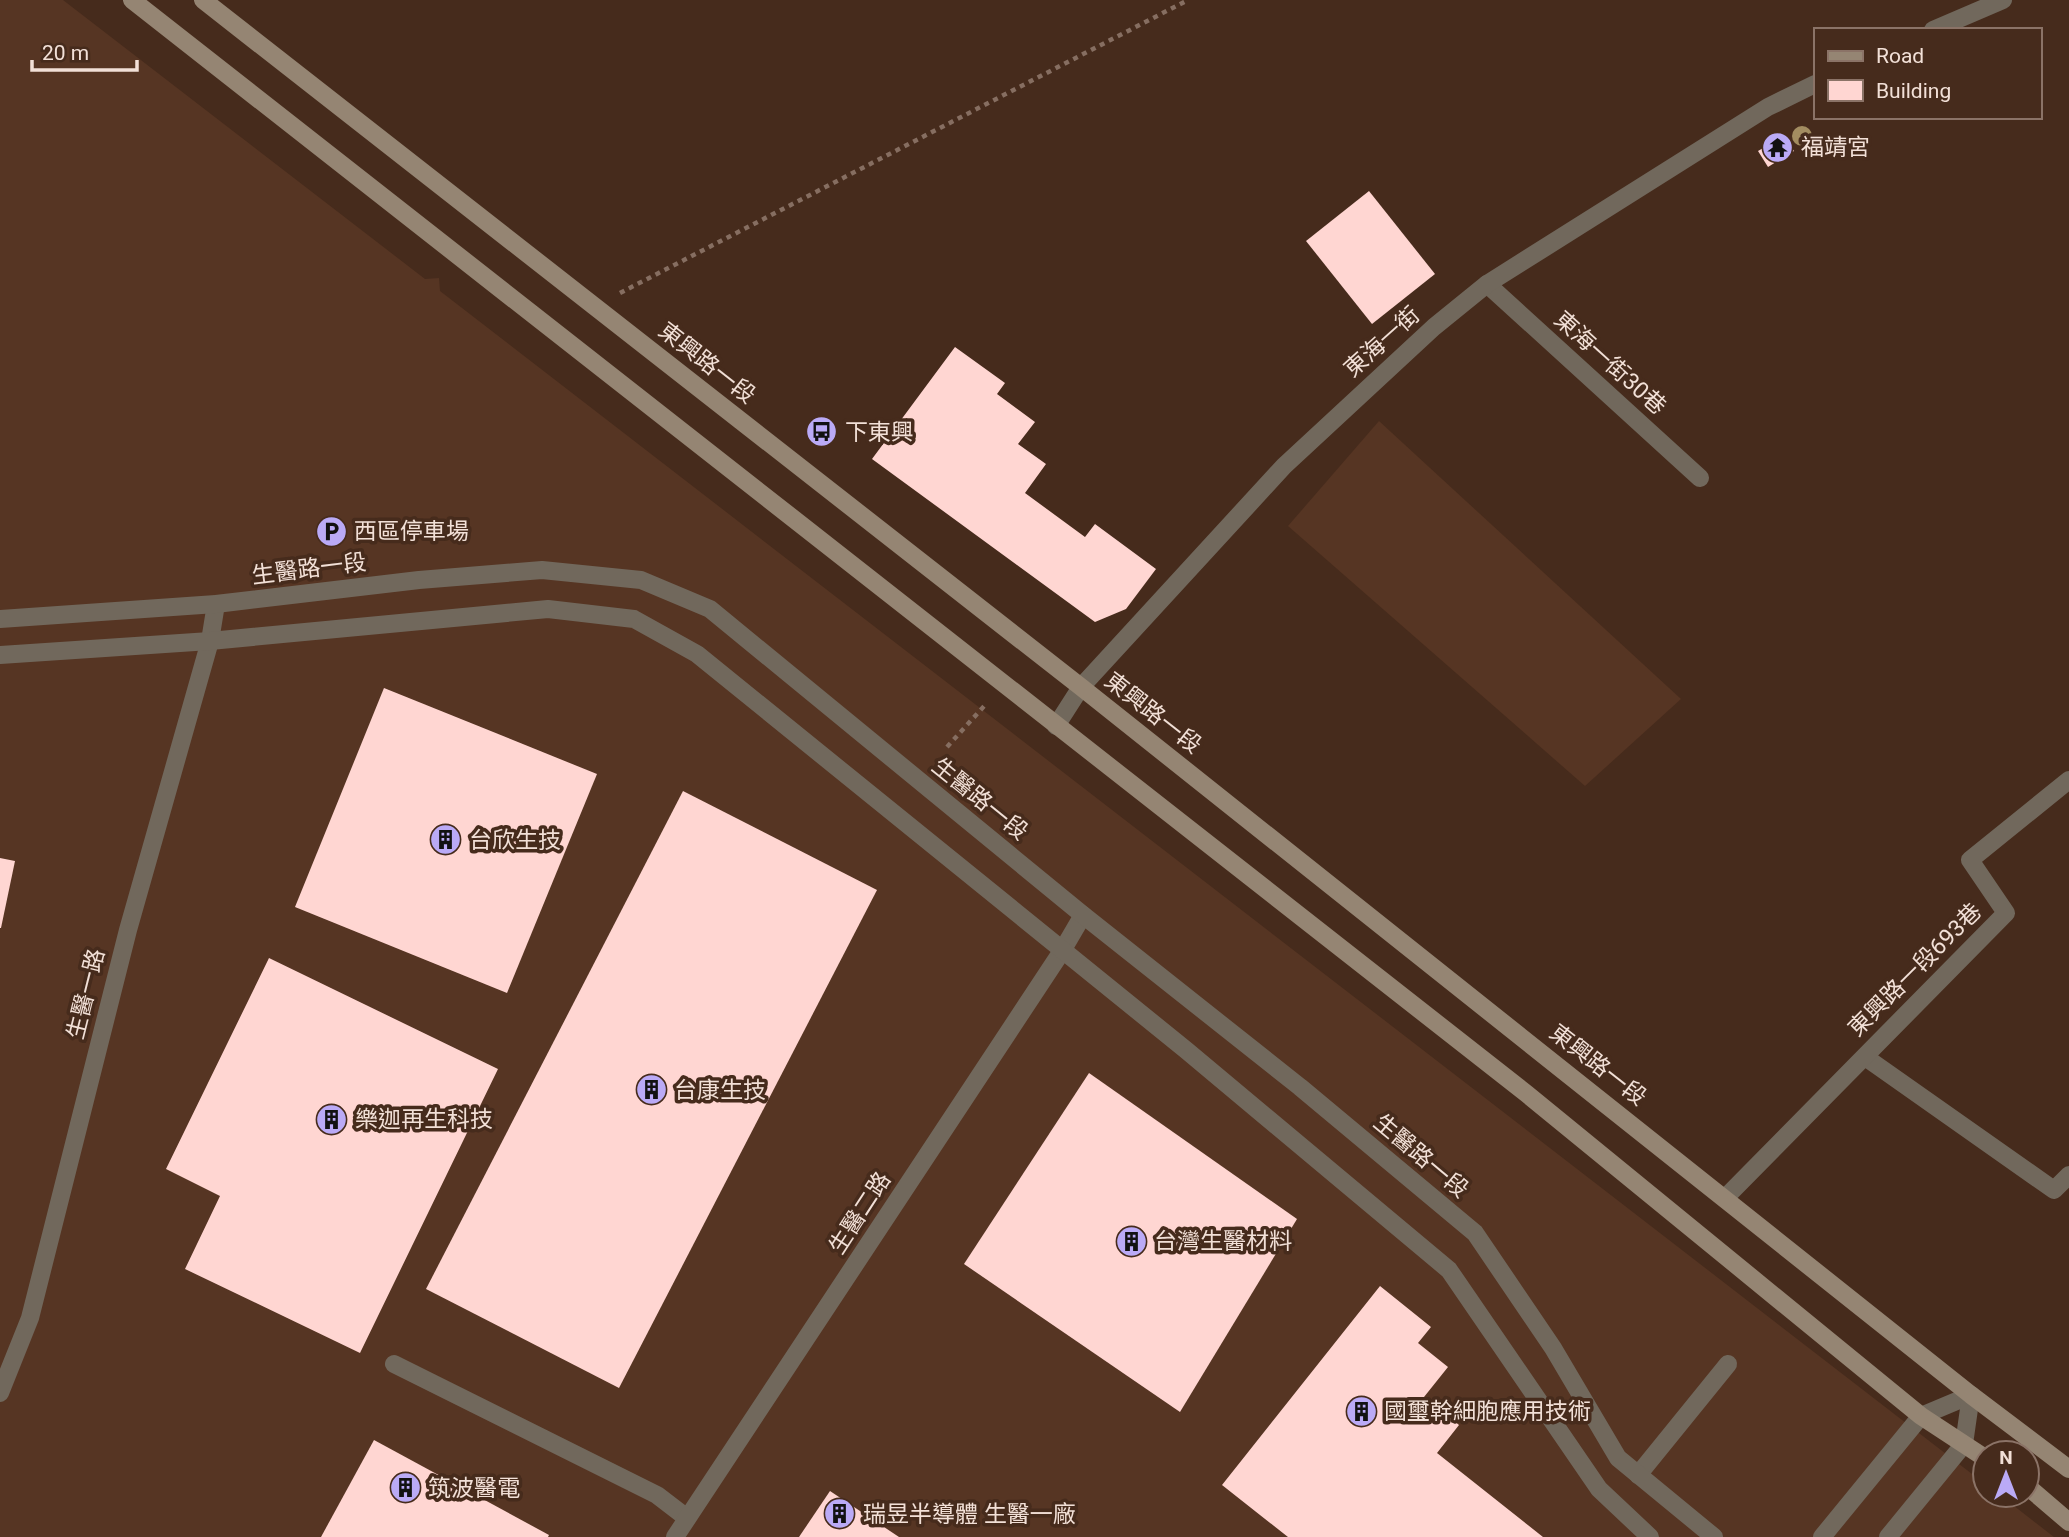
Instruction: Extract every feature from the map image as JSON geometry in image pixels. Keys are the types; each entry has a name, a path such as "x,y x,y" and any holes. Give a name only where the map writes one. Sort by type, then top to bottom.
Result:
{"main road":[{"path":"132,0 1527,1094 1921,1416 1971,1449"},
{"name":"東興路一段","path":"203,0 1081,687 1972,1395 2069,1469"},
{"path":"2041,1498 2069,1522"}],"street":[{"path":"1938,28 2003,0"},
{"name":"東海一街","path":"1056,726 1081,687 1284,466 1434,327 1487,284 1768,107 1814,84"},
{"name":"東海一街30巷","path":"1487,284 1700,478"},
{"name":"生醫路一段","path":"0,619 216,604 419,580 542,570 641,580 710,609 1083,915 1300,1087 1475,1233 1553,1348 1618,1458 1714,1537"},
{"name":"生醫一路","path":"0,1393 30,1318 128,930 210,641 216,604"},
{"path":"0,655 210,641 548,609 635,619 697,654 1186,1050 1449,1269 1599,1489 1650,1537"},
{"name":"東興路一段693巷","path":"1725,1198 2006,913 1970,860 2069,780"},
{"name":"生醫二路","path":"675,1537 1062,951 1083,915"},
{"path":"1865,1057 2054,1190 2069,1175"},
{"path":"394,1364 657,1495 687,1518"},
{"path":"1638,1475 1728,1364"},
{"path":"1822,1537 1921,1416 1972,1395"},
{"path":"1888,1537 1964,1444 1972,1395"}],"path":[{"path":"595,306 1188,0"},
{"path":"947,747 1003,685"}],"shaded area":[{"path":"0,0 63,0 425,279 439,278 440,291 1971,1473 1971,1509 2018,1509 2054,1537 0,1537"},
{"path":"1379,421 1681,699 1585,786 1288,526"}],"building":[{"name":"福靖宮","path":"1784,136 1794,151 1768,167 1758,151"},
{"path":"1369,191 1435,274 1372,324 1306,241"},
{"path":"955,347 1005,383 997,394 1035,422 1018,444 1046,464 1025,493 1085,537 1095,524 1156,569 1126,609 1095,622 872,459"},
{"name":"台欣生技","path":"384,688 597,774 507,993 295,907"},
{"name":"台康生技","path":"683,791 877,890 619,1388 426,1289"},
{"path":"0,858 15,861 1,928 0,928"},
{"name":"樂迦再生科技","path":"269,958 498,1069 360,1353 185,1269 220,1196 166,1169"},
{"name":"台灣生醫材料","path":"1089,1073 1297,1219 1180,1412 964,1264"},
{"name":"國璽幹細胞應用技術","path":"1380,1286 1431,1327 1418,1343 1448,1367 1424,1397 1459,1425 1437,1453 1543,1537 1288,1537 1222,1485"},
{"name":"筑波醫電","path":"374,1440 549,1535 548,1537 321,1537"},
{"name":"瑞昱半導體 生醫一廠","path":"830,1491 899,1537 799,1537"}],"place":[{"name":"福靖宮","path":"1778,147"},
{"name":"下東興","path":"822,432"},
{"name":"西區停車場","path":"331,531"},
{"name":"台欣生技","path":"446,840"},
{"name":"台康生技","path":"651,1090"},
{"name":"樂迦再生科技","path":"332,1119"},
{"name":"台灣生醫材料","path":"1131,1241"},
{"name":"國璽幹細胞應用技術","path":"1361,1411"},
{"name":"筑波醫電","path":"405,1488"},
{"name":"瑞昱半導體 生醫一廠","path":"840,1514"}]}
